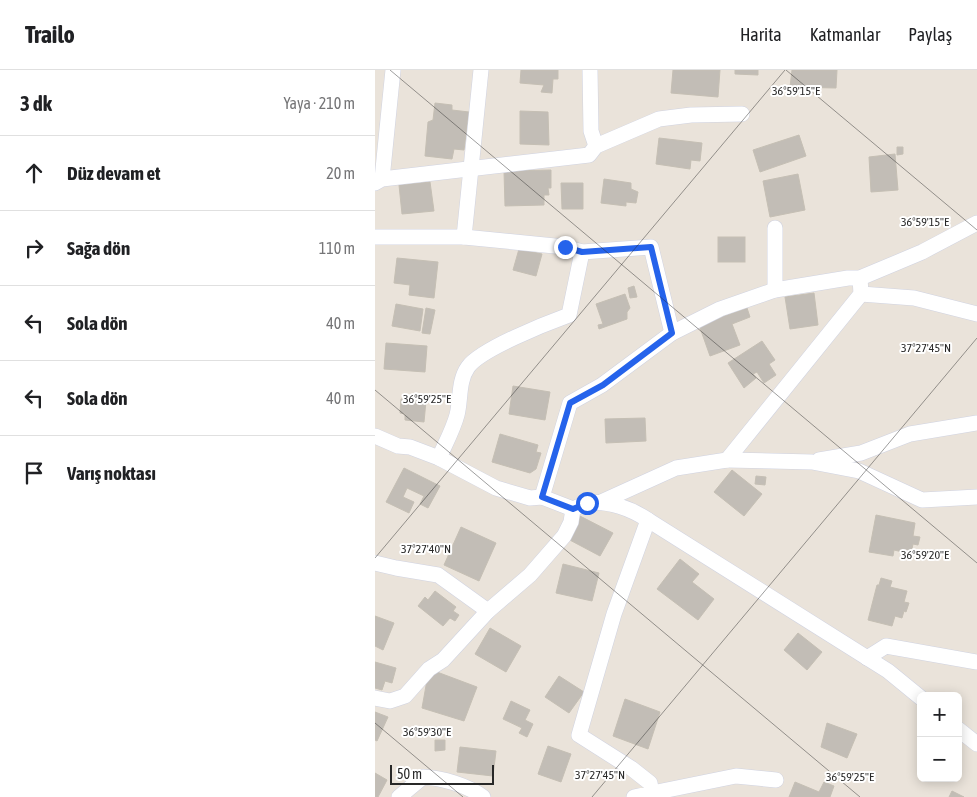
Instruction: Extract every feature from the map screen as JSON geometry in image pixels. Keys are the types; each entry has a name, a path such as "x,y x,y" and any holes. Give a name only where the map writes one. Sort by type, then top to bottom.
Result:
{"street":[{"path":"393,70 378,181 472,168 571,158 589,154 596,146 659,119 691,115 742,114"},
{"path":"464,237 481,70"},
{"path":"590,70 591,131 596,146"},
{"path":"542,497 570,403 603,385 672,333 720,309 775,290 848,278 860,278 922,252 977,223"},
{"path":"775,228 775,290"},
{"path":"375,237 464,237 565,247 582,252 651,247 672,333"},
{"path":"439,458 457,416 460,384 468,367 486,353 538,326 569,315 582,252"},
{"path":"727,460 861,294 860,278"},
{"path":"861,294 914,298 977,314"},
{"path":"812,462 861,453 910,434 977,423"},
{"path":"375,436 398,446 410,447 439,458 495,488 530,498 542,497 573,509 587,503 601,502 677,468 727,460 812,462 859,471 922,500 977,497"},
{"path":"601,502 636,512 888,671 917,695"},
{"path":"375,698 391,701 405,696 429,669 443,660 488,611 530,576 564,536 571,522 573,509"},
{"path":"648,520 614,614 579,735 631,768 650,784 652,793"},
{"path":"375,562 396,568 438,575 488,611"},
{"path":"867,658 886,646 977,662"},
{"path":"962,732 977,744"},
{"path":"634,797 735,776 776,780"},
{"path":"399,797 423,777 436,778 475,792 483,797"},
{"path":"701,783 708,797"}],"building":[{"path":"521,70 558,70 558,79 553,79 552,93 541,92 544,85 520,83"},
{"path":"673,70 720,70 718,97 671,93"},
{"path":"735,70 758,70 758,75 735,74"},
{"path":"792,70 837,70 836,88 790,87"},
{"path":"435,103 452,105 452,110 469,112 464,150 454,149 452,159 425,156 428,122 433,120"},
{"path":"520,111 548,112 549,145 520,144"},
{"path":"799,135 806,156 760,172 753,150"},
{"path":"659,138 702,143 700,161 691,160 690,169 656,164"},
{"path":"897,147 903,147 903,154 897,155"},
{"path":"895,154 898,190 871,192 869,157"},
{"path":"551,170 551,188 548,188 549,195 544,195 544,205 505,206 504,171"},
{"path":"798,174 805,210 770,217 763,181"},
{"path":"604,179 631,183 631,189 638,192 636,203 626,202 626,206 601,203"},
{"path":"430,182 434,211 402,214 399,185"},
{"path":"561,183 583,183 583,209 562,209"},
{"path":"718,237 745,237 745,262 718,262"},
{"path":"519,249 542,254 536,276 513,270"},
{"path":"397,258 438,262 434,298 409,295 410,285 394,283"},
{"path":"634,286 637,297 630,298 628,288"},
{"path":"814,293 818,325 790,329 785,297"},
{"path":"625,294 630,308 627,312 627,319 599,329 598,325 603,324 596,304"},
{"path":"396,304 423,309 420,331 392,326"},
{"path":"426,308 435,310 430,334 422,333"},
{"path":"747,308 750,317 732,324 740,345 710,356 699,325"},
{"path":"762,341 775,360 769,364 776,375 764,383 757,372 753,374 756,378 744,388 728,363"},
{"path":"386,343 427,346 425,372 384,369"},
{"path":"513,386 550,392 545,420 509,414"},
{"path":"401,399 426,401 424,422 405,420 405,414 400,413"},
{"path":"645,418 646,441 606,443 605,419"},
{"path":"500,434 538,445 536,452 541,453 536,469 530,473 492,462"},
{"path":"404,468 440,486 428,508 420,504 424,496 407,488 403,497 414,502 409,513 386,502"},
{"path":"732,470 762,494 744,516 714,492"},
{"path":"756,476 766,477 765,485 755,484"},
{"path":"578,515 613,533 600,556 566,538"},
{"path":"876,515 915,523 913,536 920,537 918,545 913,544 911,554 894,550 893,556 869,552"},
{"path":"461,527 496,543 479,581 444,565"},
{"path":"680,559 699,574 692,582 714,599 698,620 657,589"},
{"path":"563,564 599,573 592,601 556,593"},
{"path":"881,578 892,581 890,587 907,591 904,602 909,603 906,612 904,611 902,618 895,616 892,626 868,620 877,585 879,585"},
{"path":"435,591 456,607 453,611 459,615 455,621 450,618 443,626 418,606 425,597 428,600"},
{"path":"375,616 394,623 383,650 375,646"},
{"path":"490,628 521,646 506,672 475,654"},
{"path":"798,633 822,652 807,670 784,650"},
{"path":"375,662 396,668 392,683 385,681 382,690 375,688"},
{"path":"429,669 477,687 464,721 422,708"},
{"path":"559,676 584,692 569,713 545,697"},
{"path":"625,699 660,712 648,749 613,736"},
{"path":"511,701 530,710 525,720 533,724 527,737 519,733 522,728 503,719"},
{"path":"375,712 388,717 377,741 375,740"},
{"path":"827,723 857,734 847,758 821,747"},
{"path":"435,740 445,740 445,750 435,751"},
{"path":"548,746 571,754 561,782 538,774"},
{"path":"460,747 496,751 493,776 457,772"},
{"path":"375,773 387,780 378,797 375,797"},
{"path":"795,782 819,792 824,782 834,786 830,797 789,797"},
{"path":"952,791 964,797 949,797"}],"route":[{"path":"565,247 582,252 651,247 672,333 603,385 570,403 542,497 573,509 587,503"}]}
